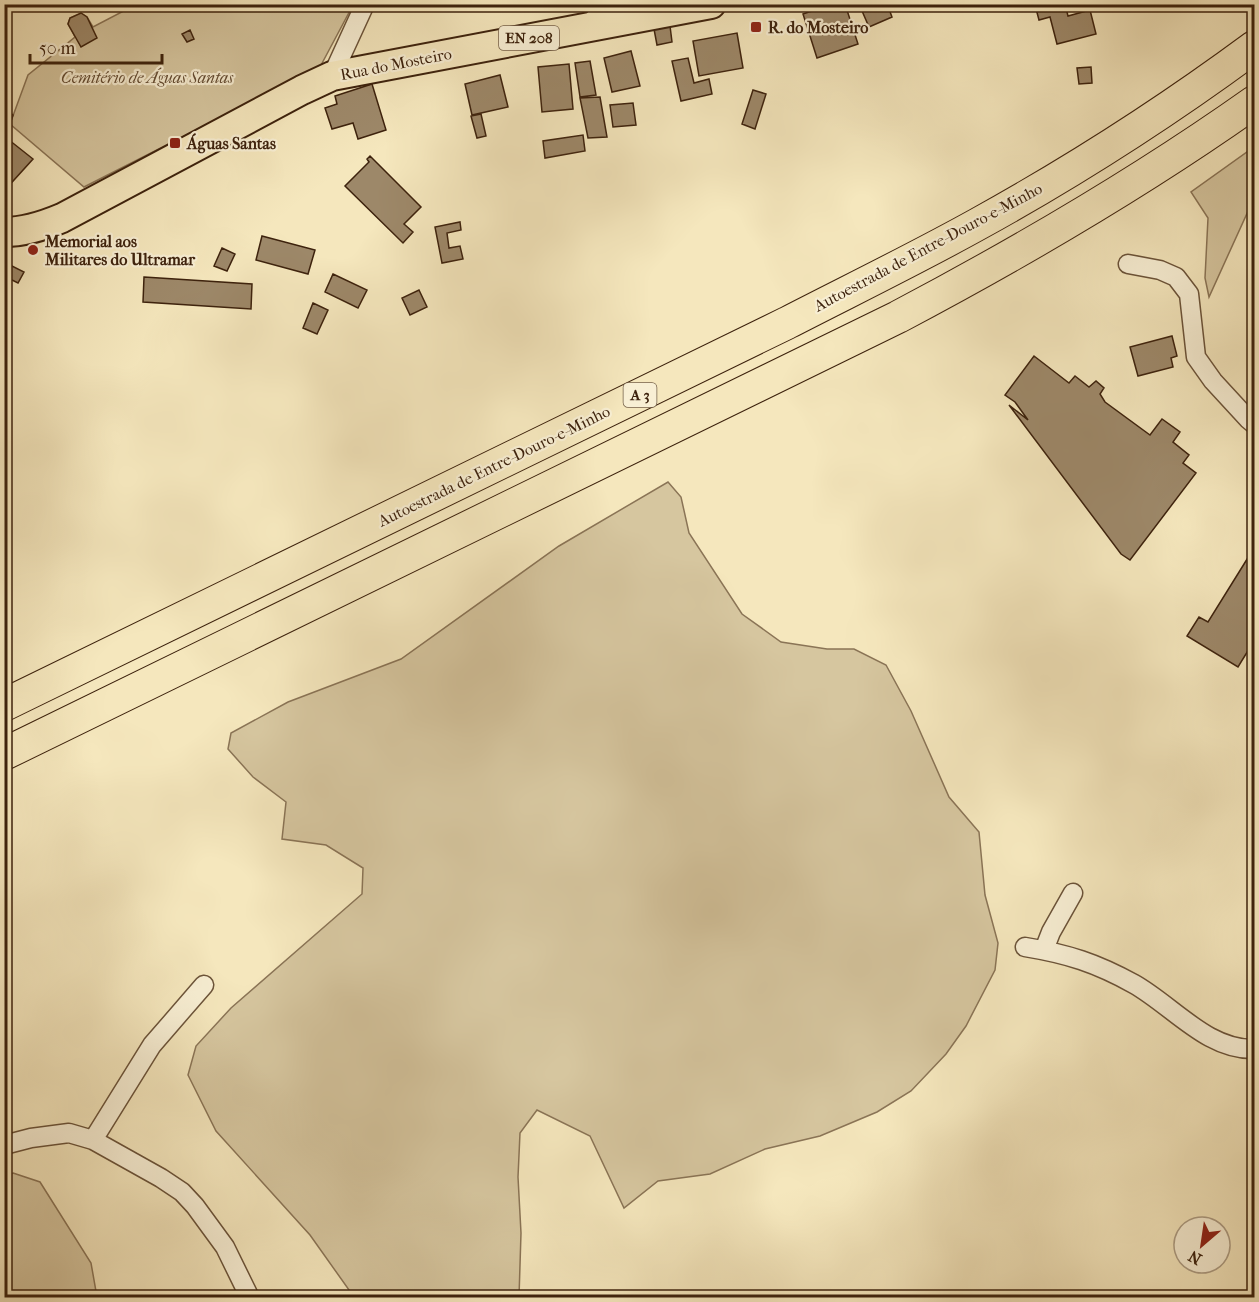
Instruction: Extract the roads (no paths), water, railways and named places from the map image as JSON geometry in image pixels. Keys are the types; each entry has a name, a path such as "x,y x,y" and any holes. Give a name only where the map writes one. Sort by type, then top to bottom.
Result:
{"highway":[{"name":"Autoestrada de Entre-Douro-e-Minho","path":"4,705 750,341 915,258 1072,169 1192,92 1254,47"},
{"path":"4,754 898,317 1086,213 1208,135 1254,102"}],"main road":[{"name":"Rua do Mosteiro","path":"4,232 18,232 40,227 62,218 332,76 711,4"}],"street":[{"path":"332,76 365,4"},
{"path":"1128,264 1160,270 1176,277 1189,294 1196,357 1213,381 1254,424"},
{"path":"1044,950 1051,932 1073,893"},
{"path":"1025,947 1069,955 1099,967 1135,985 1203,1033 1241,1049 1254,1049"},
{"path":"93,1140 152,1045 204,985"},
{"path":"4,1144 69,1133 93,1140 161,1178 182,1192 195,1206 225,1247 250,1298"}],"lane":[{"path":"582,28 598,5 602,4"}],"place":[{"name":"R. do Mosteiro","path":"756,27"},
{"name":"Águas Santas","path":"175,143"},
{"name":"Memorial aos Militares do Ultramar","path":"33,250"}],"park label":[{"name":"Cemitério de Águas Santas","path":"147,77"}]}
